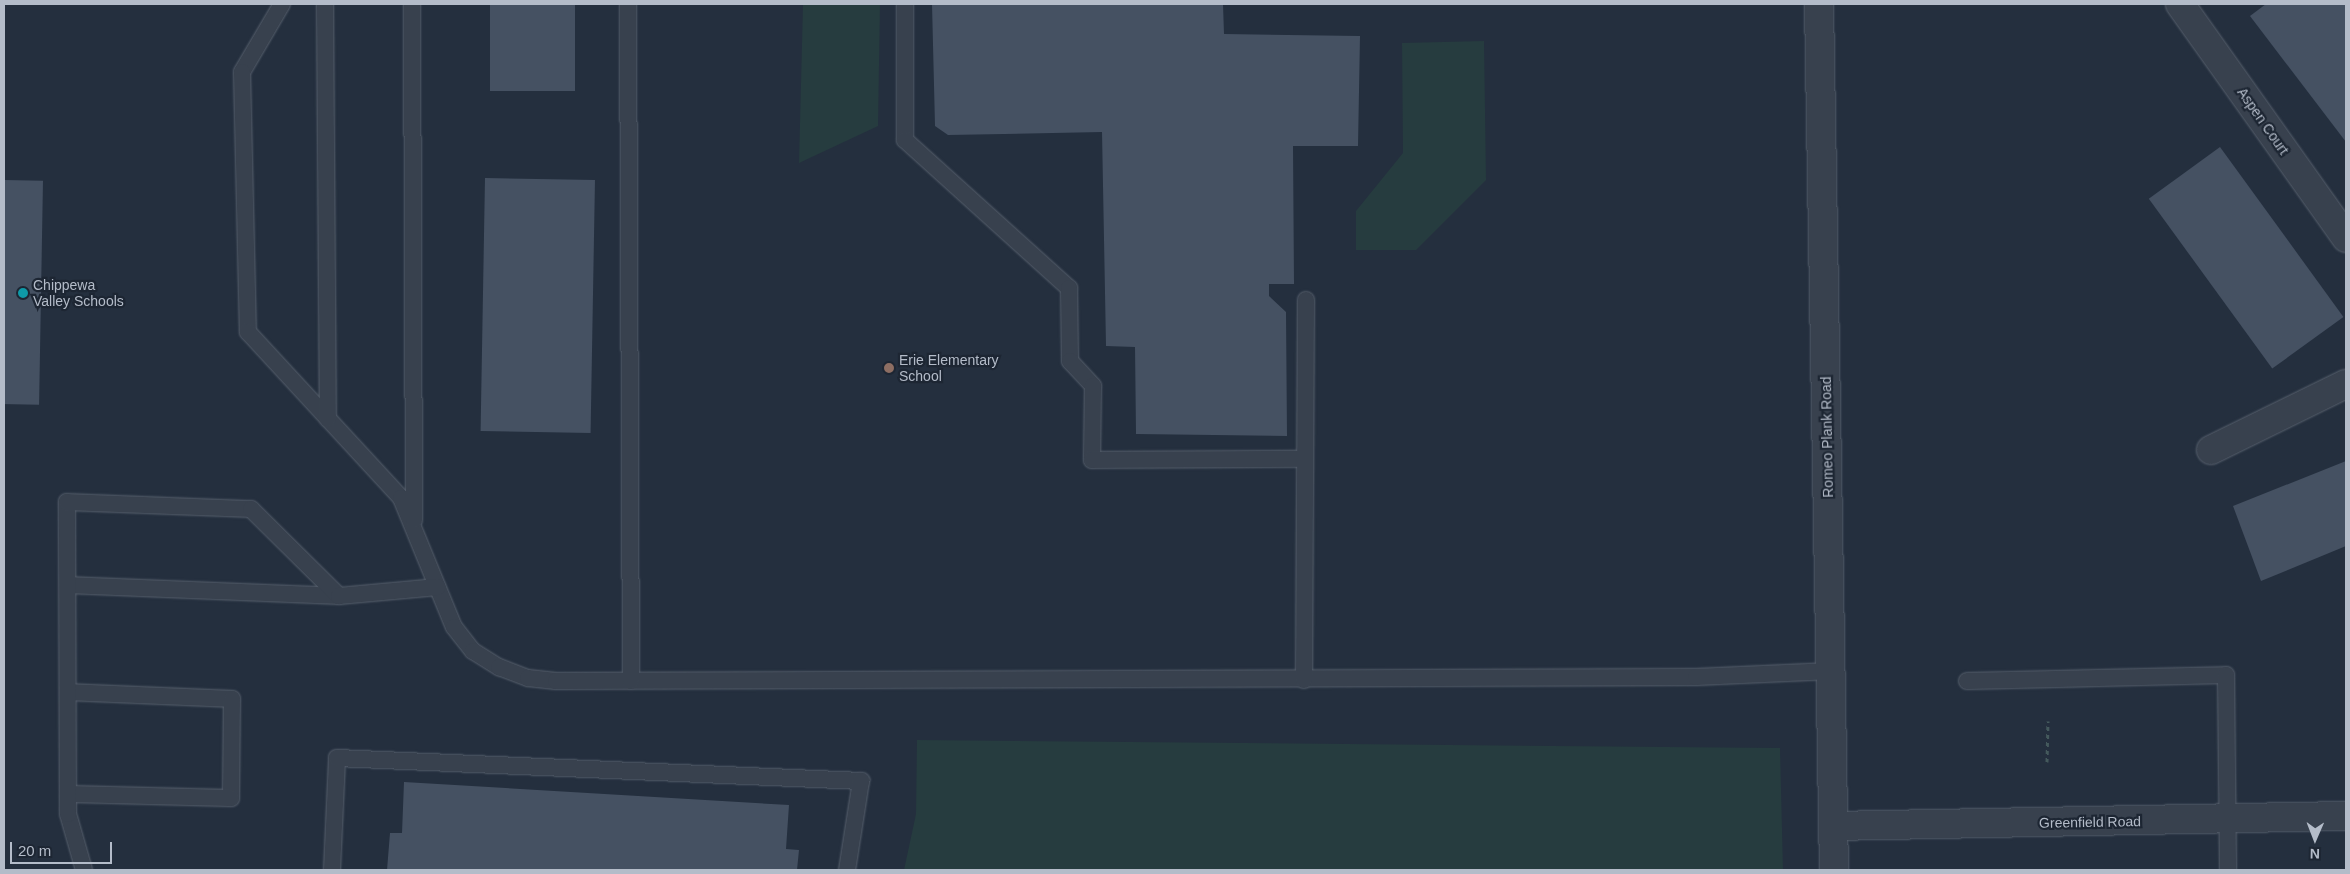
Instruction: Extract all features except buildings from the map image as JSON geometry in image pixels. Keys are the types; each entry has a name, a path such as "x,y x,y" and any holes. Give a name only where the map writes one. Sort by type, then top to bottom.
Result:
{"street":[{"name":"Romeo Plank Road","path":"1819,4 1834,870"},
{"name":"Aspen Court","path":"2180,4 2346,238"},
{"path":"2211,450 2346,384"},
{"name":"Greenfield Road","path":"1833,826 2346,816"}],"lane":[{"path":"282,4 242,72 248,332 401,498 454,627 473,651 499,667 528,678 556,681 1304,680 1696,677 1832,671"},
{"path":"325,4 328,420"},
{"path":"412,4 414,530"},
{"path":"628,4 631,681"},
{"path":"906,4 905,140 1069,288 1070,361 1093,386 1092,460 1304,459"},
{"path":"1304,680 1306,300"},
{"path":"84,870 68,814 67,502 251,508 339,596"},
{"path":"68,586 339,596 438,587"},
{"path":"1967,681 2226,676 2228,870"},
{"path":"68,692 232,699 232,798 68,794"},
{"path":"332,870 337,758 861,781 846,870"}],"path":[{"path":"2048,721 2048,762"}],"green space":[{"path":"803,4 880,4 878,126 799,163"},
{"path":"1484,41 1486,180 1416,250 1356,250 1356,211 1403,153 1402,43"},
{"path":"917,740 1780,748 1783,870 904,870 916,814"}],"place":[{"name":"Chippewa Valley Schools","path":"23,293"},
{"name":"Erie Elementary School","path":"889,368"}]}
